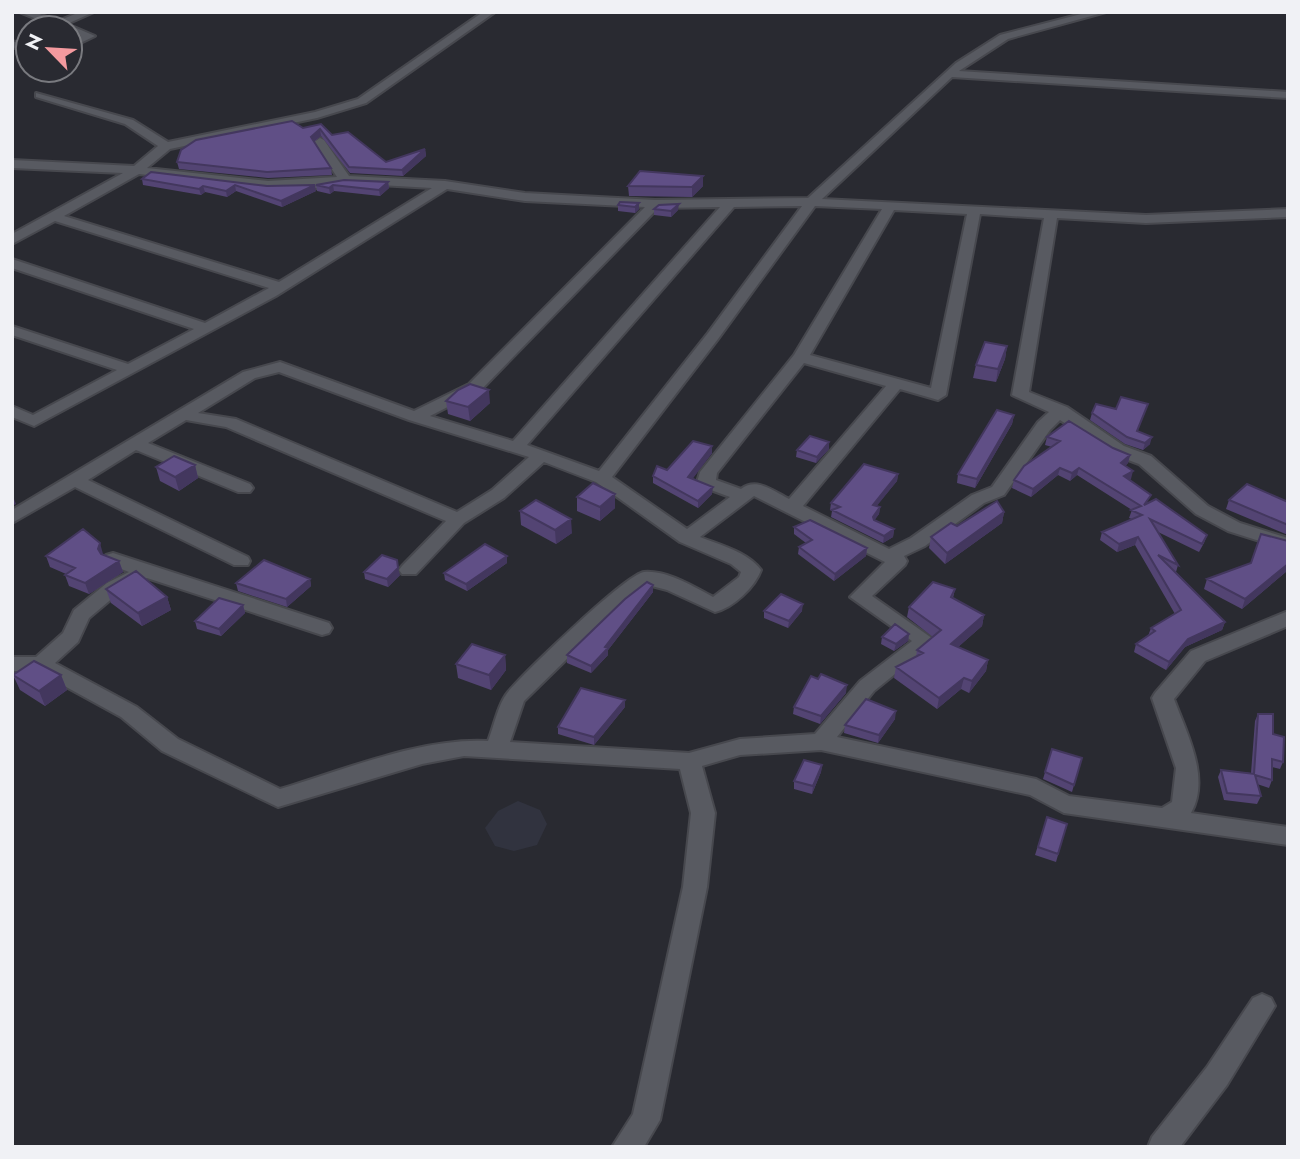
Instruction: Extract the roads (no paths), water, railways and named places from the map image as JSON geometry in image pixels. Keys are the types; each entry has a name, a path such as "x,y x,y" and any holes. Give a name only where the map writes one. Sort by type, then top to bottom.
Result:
{"street":[{"path":"12,240 137,170 166,146 317,115 362,101 490,12"},
{"path":"602,478 713,336 811,202 950,74 1004,37 1101,12"},
{"path":"950,74 1288,95"},
{"path":"40,95 129,122 166,146"},
{"path":"320,142 345,179"},
{"path":"12,164 137,170 268,185 312,184 345,179 445,186 525,197 655,204 811,202 1146,219 1288,213"},
{"path":"12,411 34,421 281,286 445,186"},
{"path":"516,448 730,203"},
{"path":"415,417 475,387 655,204"},
{"path":"743,496 706,482 709,472 801,357 890,206"},
{"path":"801,357 937,395 974,211"},
{"path":"1051,215 1020,395 1041,400 1118,450 1145,460 1202,509 1234,527 1288,544"},
{"path":"51,216 281,286"},
{"path":"12,263 206,328"},
{"path":"12,330 130,369"},
{"path":"12,519 249,375 280,367 415,417 541,455 602,478 687,538 738,560 751,570 748,580 715,606 673,584 645,578 616,599 515,698 496,750"},
{"path":"792,508 895,385"},
{"path":"890,556 918,542 978,499 998,491 1044,426 1060,410"},
{"path":"184,415 230,423 343,473 458,519"},
{"path":"136,444 244,488"},
{"path":"409,570 458,519 498,494 541,455"},
{"path":"76,481 241,561"},
{"path":"687,538 753,488 898,561 860,597 926,641 867,686 821,742"},
{"path":"113,559 322,628"},
{"path":"41,664 71,637 81,615 87,609 114,587 145,571"},
{"path":"1165,818 1183,806 1188,768 1163,698 1198,656 1288,618"},
{"path":"12,664 41,664 128,712 170,745 278,798 422,756 464,748 689,761 740,747 821,742 1037,788 1065,804 1288,836"},
{"path":"626,1147 646,1120 695,887 703,813 689,761"},
{"path":"1162,1147 1217,1076 1262,1006"}]}
